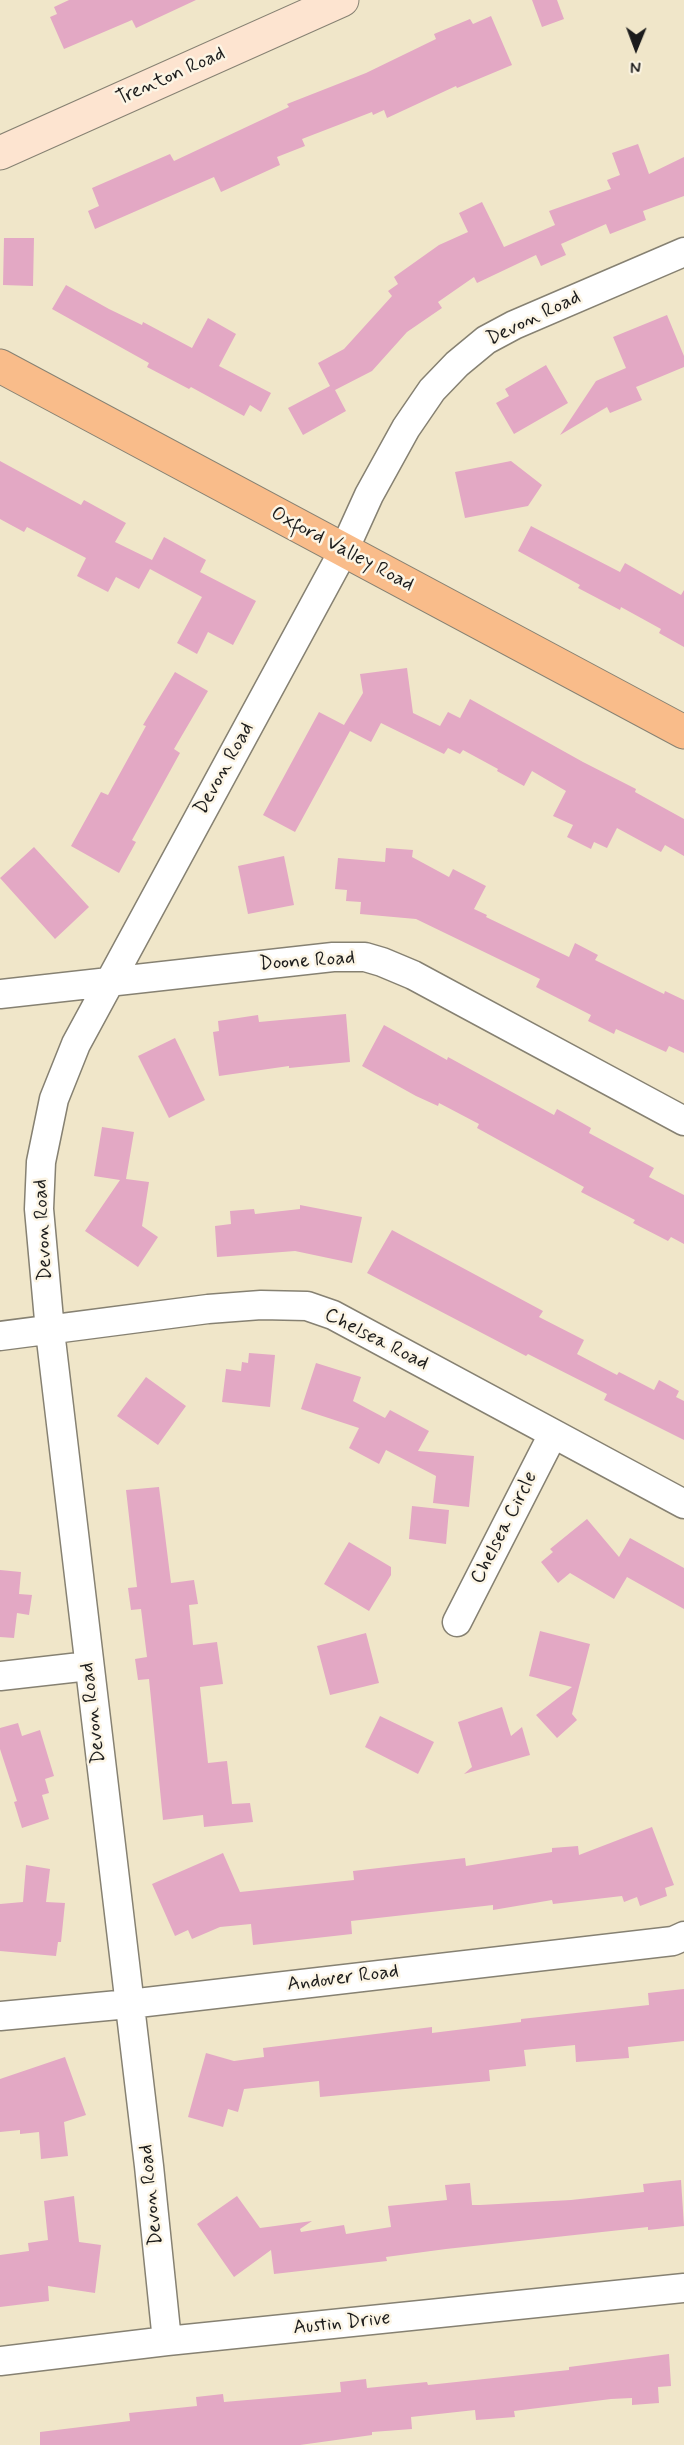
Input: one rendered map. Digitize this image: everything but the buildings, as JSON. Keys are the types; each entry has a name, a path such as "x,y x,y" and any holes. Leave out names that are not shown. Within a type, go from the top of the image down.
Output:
{"main road":[{"name":"Trenton Road","path":"0,153 342,0"},
{"name":"Oxford Valley Road","path":"0,366 684,732"}],"street":[{"name":"Devon Road","path":"167,2342 149,2166 50,1330 39,1209 45,1134 54,1099 76,1044 344,550 369,495 406,428 432,390 457,364 486,340 514,325 684,252"},
{"name":"Doone Road","path":"0,994 333,957 365,957 413,975 684,1121"},
{"name":"Chelsea Road","path":"0,1336 208,1310 261,1305 307,1306 333,1315 684,1504"},
{"name":"Chelsea Circle","path":"457,1622 554,1434"},
{"path":"0,1676 89,1666"},
{"name":"Andover Road","path":"0,2016 129,2004 673,1941 684,1936"},
{"name":"Austin Drive","path":"0,2361 684,2288"}]}
